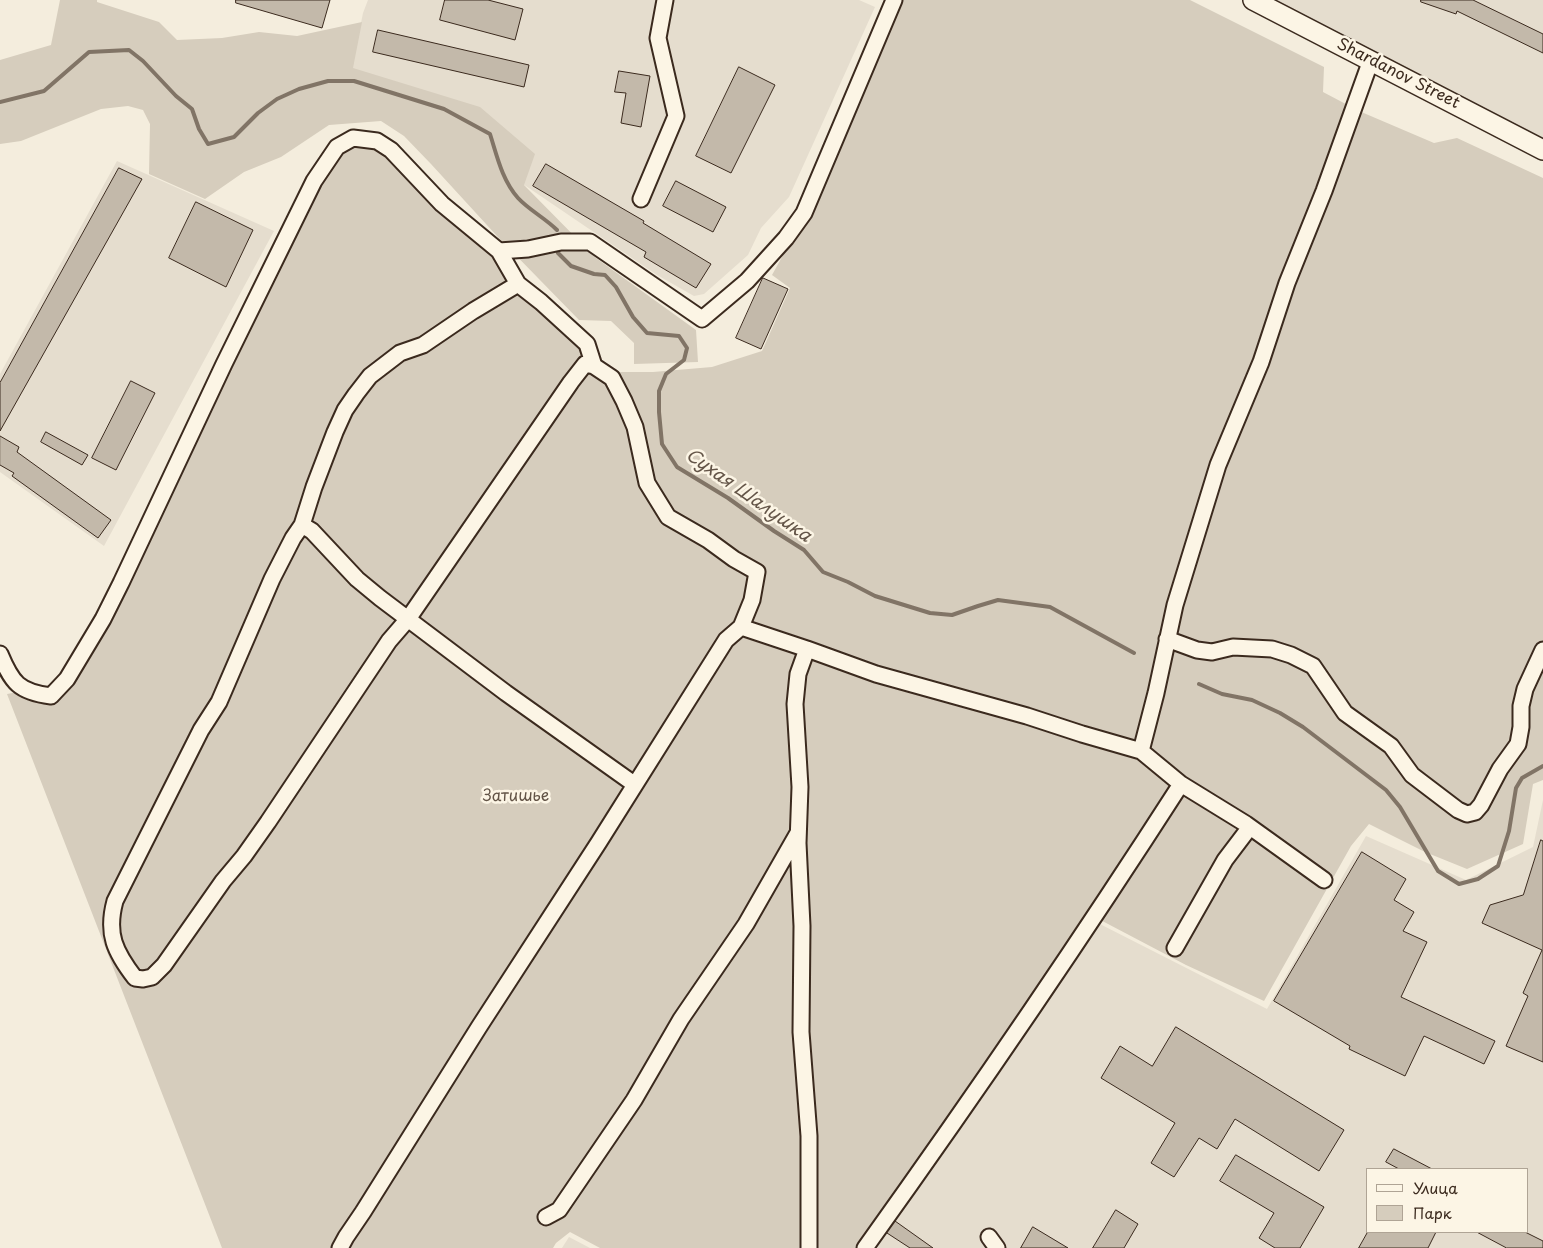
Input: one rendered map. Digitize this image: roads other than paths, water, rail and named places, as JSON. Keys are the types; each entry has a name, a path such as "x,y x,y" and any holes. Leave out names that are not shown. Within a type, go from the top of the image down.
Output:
{"main road":[{"name":"Shardanov Street","path":"1253,0 1543,150"}],"lane":[{"path":"642,199 676,116 658,38 664,0"},
{"path":"499,251 528,249 561,242 590,242 702,319 747,281 786,238 804,213 894,0"},
{"path":"1141,750 1156,693 1175,605 1218,465 1261,362 1287,283 1324,191 1371,60"},
{"path":"0,654 8,674 19,686 36,694 51,696 67,679 103,619 121,583 224,364 314,181 337,147 353,138 377,140 391,150 442,204 499,251 518,284 587,344 594,366"},
{"path":"340,1248 726,640 741,627 752,600 757,572 668,517 647,483 635,427 612,378 594,366 585,364 408,619 389,641 244,856 223,881 164,965 152,977 135,978 117,951 114,942 111,916 115,901 202,730 219,702 272,579 293,538 302,525 314,487 345,410 370,376 400,353 423,345 518,284"},
{"path":"302,525 325,543 357,579 408,619 506,693 634,784"},
{"path":"741,627 876,674 1141,750 1181,784 1250,827 1324,880"},
{"path":"1167,639 1197,650 1212,652 1232,647 1272,650 1291,655 1313,666 1345,713 1391,746 1412,775 1458,810 1467,814 1474,812 1481,805 1500,769 1518,744 1521,727 1521,706 1525,689 1543,650"},
{"path":"807,649 798,674 795,704 800,788 798,833 802,926 801,1032 808,1136 809,1248"},
{"path":"865,1248 1038,1001 1127,869 1181,784"},
{"path":"1175,948 1225,860 1250,827"},
{"path":"546,1216 559,1210 634,1100 681,1019 746,924 798,833"}],"waterway":[{"name":"Сухая Шалушка","path":"0,102 44,91 89,52 129,50 143,61 176,96 192,109 199,129 208,144 234,137 258,113 277,99 299,89 328,81 354,81 444,109 490,134 501,168 512,191 522,202 557,230"},
{"name":"Сухая Шалушка","path":"558,253 571,266 594,274 605,275 616,287 633,317 647,333 679,336 687,348 684,360 666,374 659,391 662,444 677,467 728,498 804,550 823,572 875,596 930,613 952,615 998,600 1050,607 1134,653"},
{"name":"Сухая Шалушка","path":"1199,684 1222,694 1252,700 1280,713 1303,727 1386,790 1400,807 1438,871 1459,884 1478,879 1498,866 1509,831 1516,788 1522,778 1543,766"}],"park label":[{"name":"Затишье","path":"516,797"}]}
